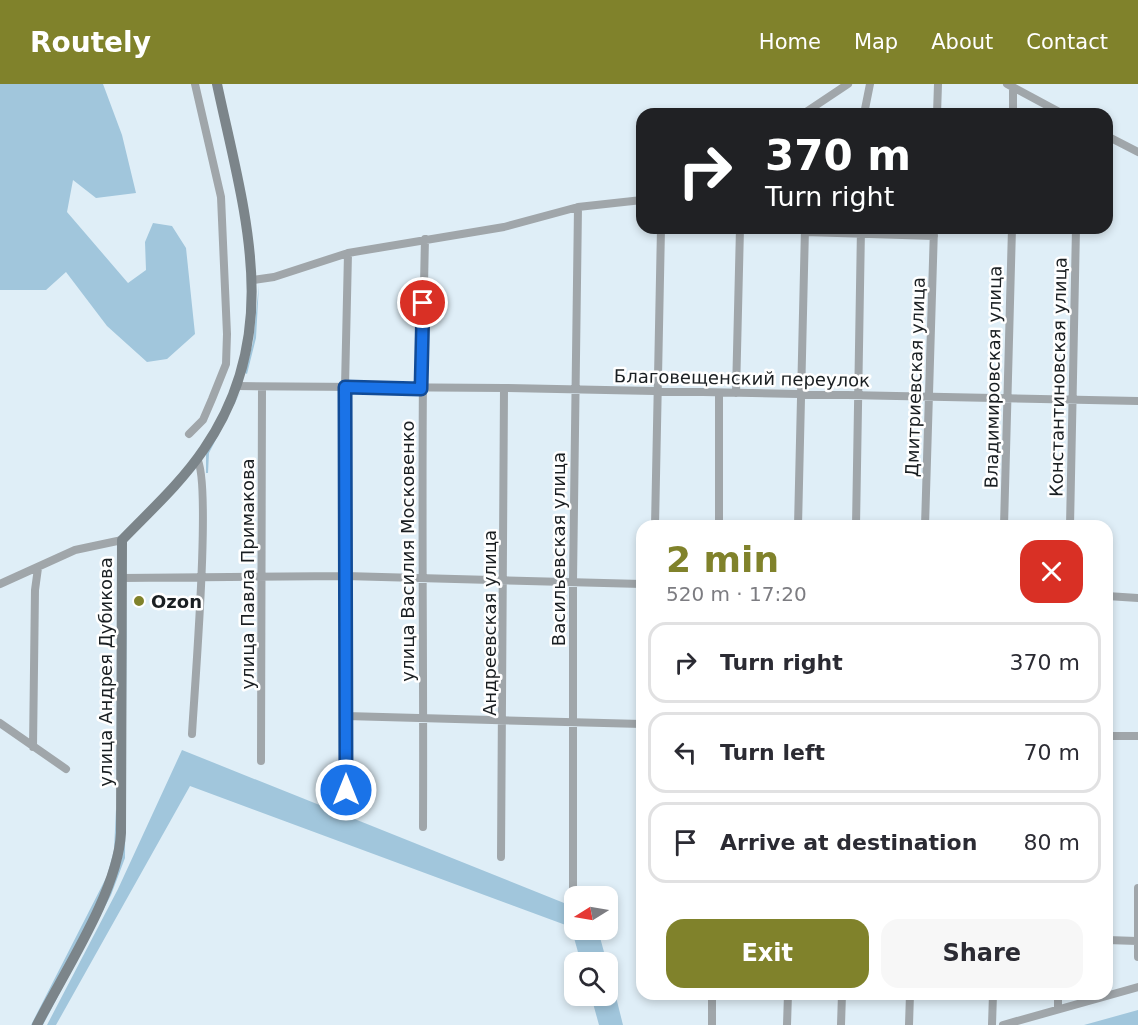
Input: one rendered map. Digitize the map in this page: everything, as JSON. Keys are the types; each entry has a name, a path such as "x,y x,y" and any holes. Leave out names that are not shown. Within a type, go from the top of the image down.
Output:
{"street":[{"path":"189,434 203,420 226,364 227,334 221,197 195,84"},
{"path":"0,584 75,550 122,540 197,459 223,419 237,386 251,333 253,280 246,225 217,84"},
{"path":"813,108 848,84"},
{"path":"865,108 870,84"},
{"path":"938,84 938,108"},
{"path":"1010,87 1012,108"},
{"path":"1010,87 1051,108"},
{"path":"1113,139 1138,152"},
{"path":"253,280 274,278 348,253 504,227 578,207 636,201"},
{"name":"Васильевская улица","path":"573,886 574,390 578,207"},
{"path":"655,520 661,234"},
{"path":"736,393 740,234"},
{"path":"798,520 805,234"},
{"path":"856,520 861,234"},
{"name":"Дмитриевская улица","path":"925,520 931,398 934,234"},
{"name":"Владимировская улица","path":"1004,520 1011,234"},
{"name":"Константиновская улица","path":"1070,520 1076,234"},
{"name":"улица Василия Московенко","path":"423,827 424,579 421,389 425,239"},
{"path":"346,790 345,387 348,253"},
{"name":"Благовещенский переулок","path":"237,386 504,388 1008,400 1138,400"},
{"name":"улица Павла Примакова","path":"261,761 262,387"},
{"name":"Андреевская улица","path":"501,857 504,721 504,388"},
{"path":"719,393 719,520"},
{"path":"192,734 201,577 203,476 197,459"},
{"name":"улица Андрея Дубикова","path":"37,1025 114,873 121,842 122,540"},
{"path":"33,747 35,590 38,568"},
{"path":"122,578 345,576 636,584"},
{"path":"1113,596 1138,598"},
{"path":"346,716 636,724"},
{"path":"0,723 66,769"},
{"path":"1113,736 1138,736"},
{"path":"1138,888 1138,957"},
{"path":"1113,940 1137,941"},
{"path":"1113,994 1138,987"},
{"path":"712,1000 712,1025"},
{"path":"787,1025 788,1000"},
{"path":"841,1025 842,1000"},
{"path":"909,1025 910,1000"},
{"path":"992,1025 993,1000"},
{"path":"1058,1000 1058,1008"},
{"path":"1002,1025 1088,1000"}],"shaded area":[{"path":"0,84 103,84 122,135 136,193 96,198 73,180 67,212 128,283 146,270 145,242 153,223 172,226 186,248 195,334 167,359 147,362 107,326 66,272 46,290 0,290"},
{"path":"259,284 256,338 247,374 245,373 253,342"},
{"path":"241,391 209,453 208,473 206,473 206,453"},
{"path":"127,582 125,858 111,895 41,1025 110,891 122,858"},
{"path":"182,750 564,903 564,924 190,786 56,1025 47,1025 118,889"},
{"path":"116,809 119,830 114,856 104,886 74,949 31,1025 107,876 114,850"},
{"path":"575,940 601,940 604,952 578,952"},
{"path":"618,1005 623,1025 599,1025 594,1006"},
{"path":"1138,1010 1138,1025 1084,1025"}],"place":[{"name":"Ozon","path":"139,601"}],"route":[{"path":"346,790 345,387 421,389 423,303"}]}
